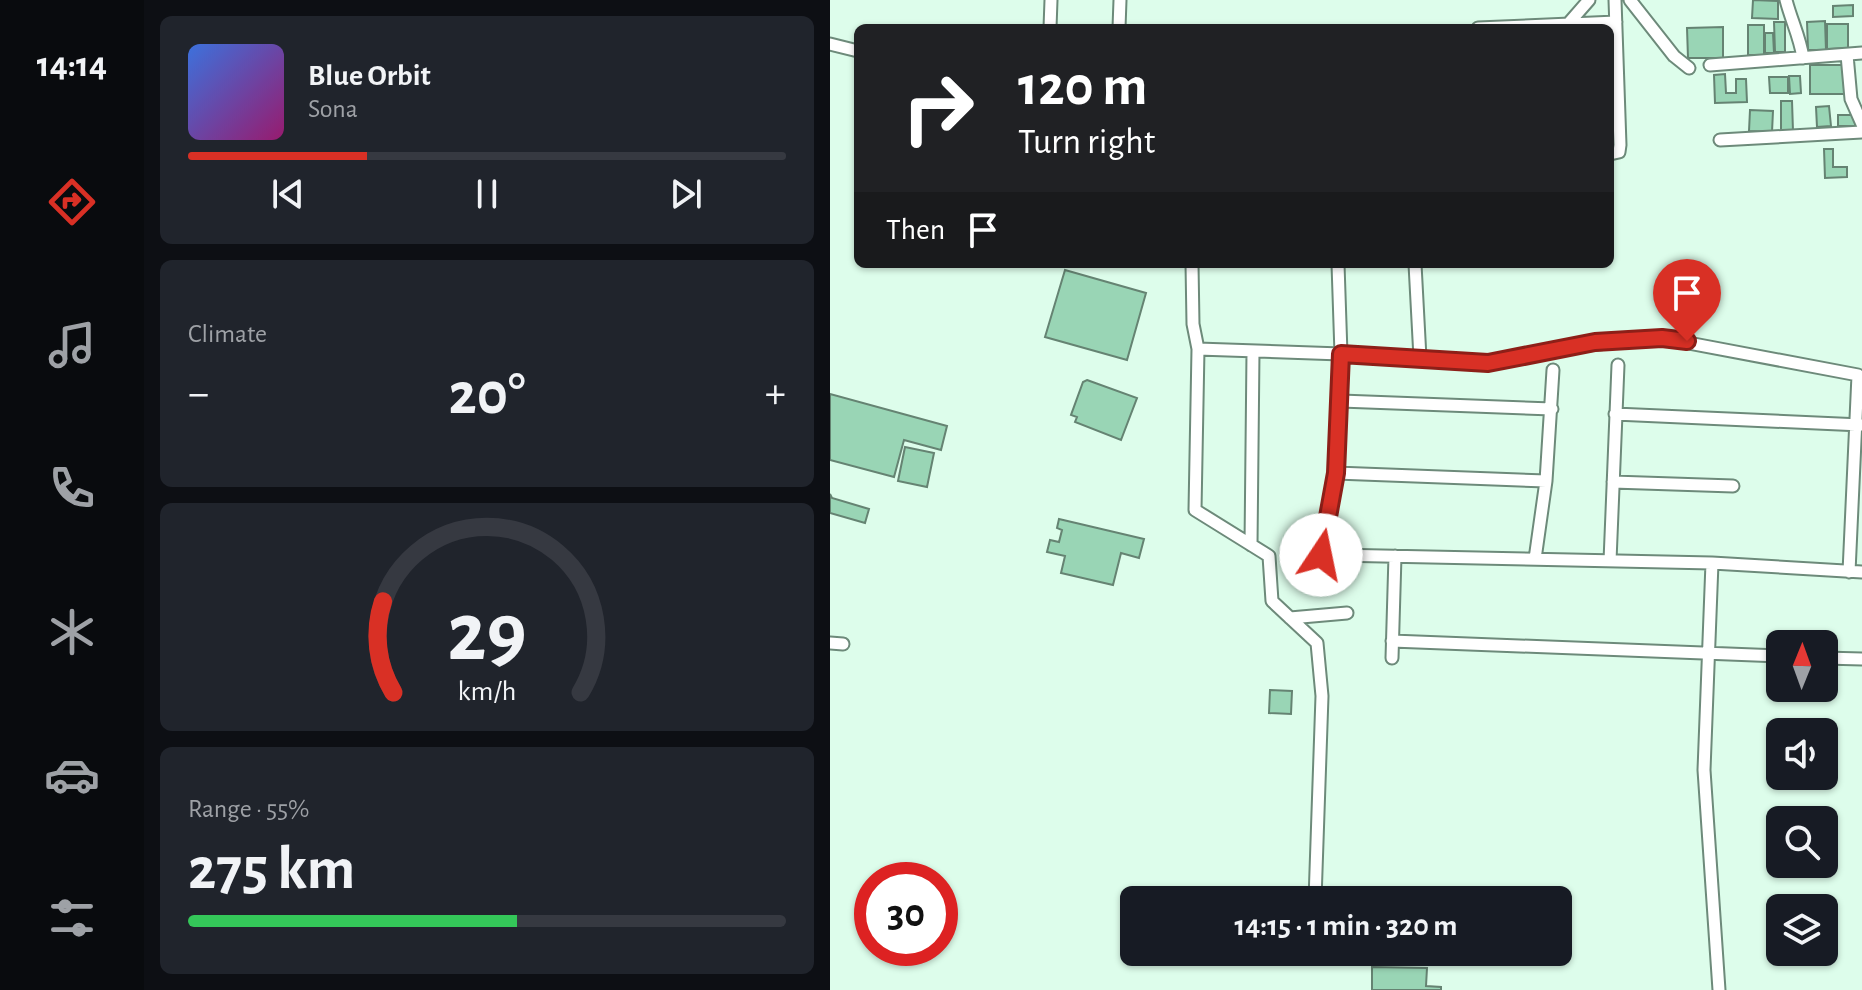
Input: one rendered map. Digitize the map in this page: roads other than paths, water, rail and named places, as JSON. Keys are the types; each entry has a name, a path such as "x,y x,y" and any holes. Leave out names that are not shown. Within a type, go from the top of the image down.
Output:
{"street":[{"path":"1050,24 1051,0"},
{"path":"1119,24 1120,0"},
{"path":"1568,24 1589,0"},
{"path":"1614,153 1619,152 1620,145 1614,86 1615,0"},
{"path":"1630,0 1674,56 1689,68"},
{"path":"1786,0 1793,28 1800,38 1803,58"},
{"path":"1568,24 1616,22"},
{"path":"830,44 854,50"},
{"path":"1710,65 1862,53"},
{"path":"1847,55 1851,99 1862,124"},
{"path":"1720,140 1862,132"},
{"path":"1192,268 1193,324 1198,349 1195,510 1269,556 1272,601 1317,643 1322,696 1315,886"},
{"path":"1321,555 1336,473 1341,401 1338,268"},
{"path":"1415,268 1420,358"},
{"path":"1198,349 1488,363 1568,346 1662,338 1858,375 1856,572 1712,563 1287,554"},
{"path":"1251,545 1253,352"},
{"path":"1610,561 1618,365"},
{"path":"1535,559 1546,481 1553,370"},
{"path":"1341,401 1552,409"},
{"path":"1615,414 1859,425"},
{"path":"1336,473 1546,481"},
{"path":"1613,482 1733,486"},
{"path":"1392,658 1395,556"},
{"path":"1712,563 1704,770 1719,990"},
{"path":"1290,618 1347,613"},
{"path":"1392,641 1766,655"},
{"path":"830,643 843,644"},
{"path":"1838,658 1862,659"}]}
